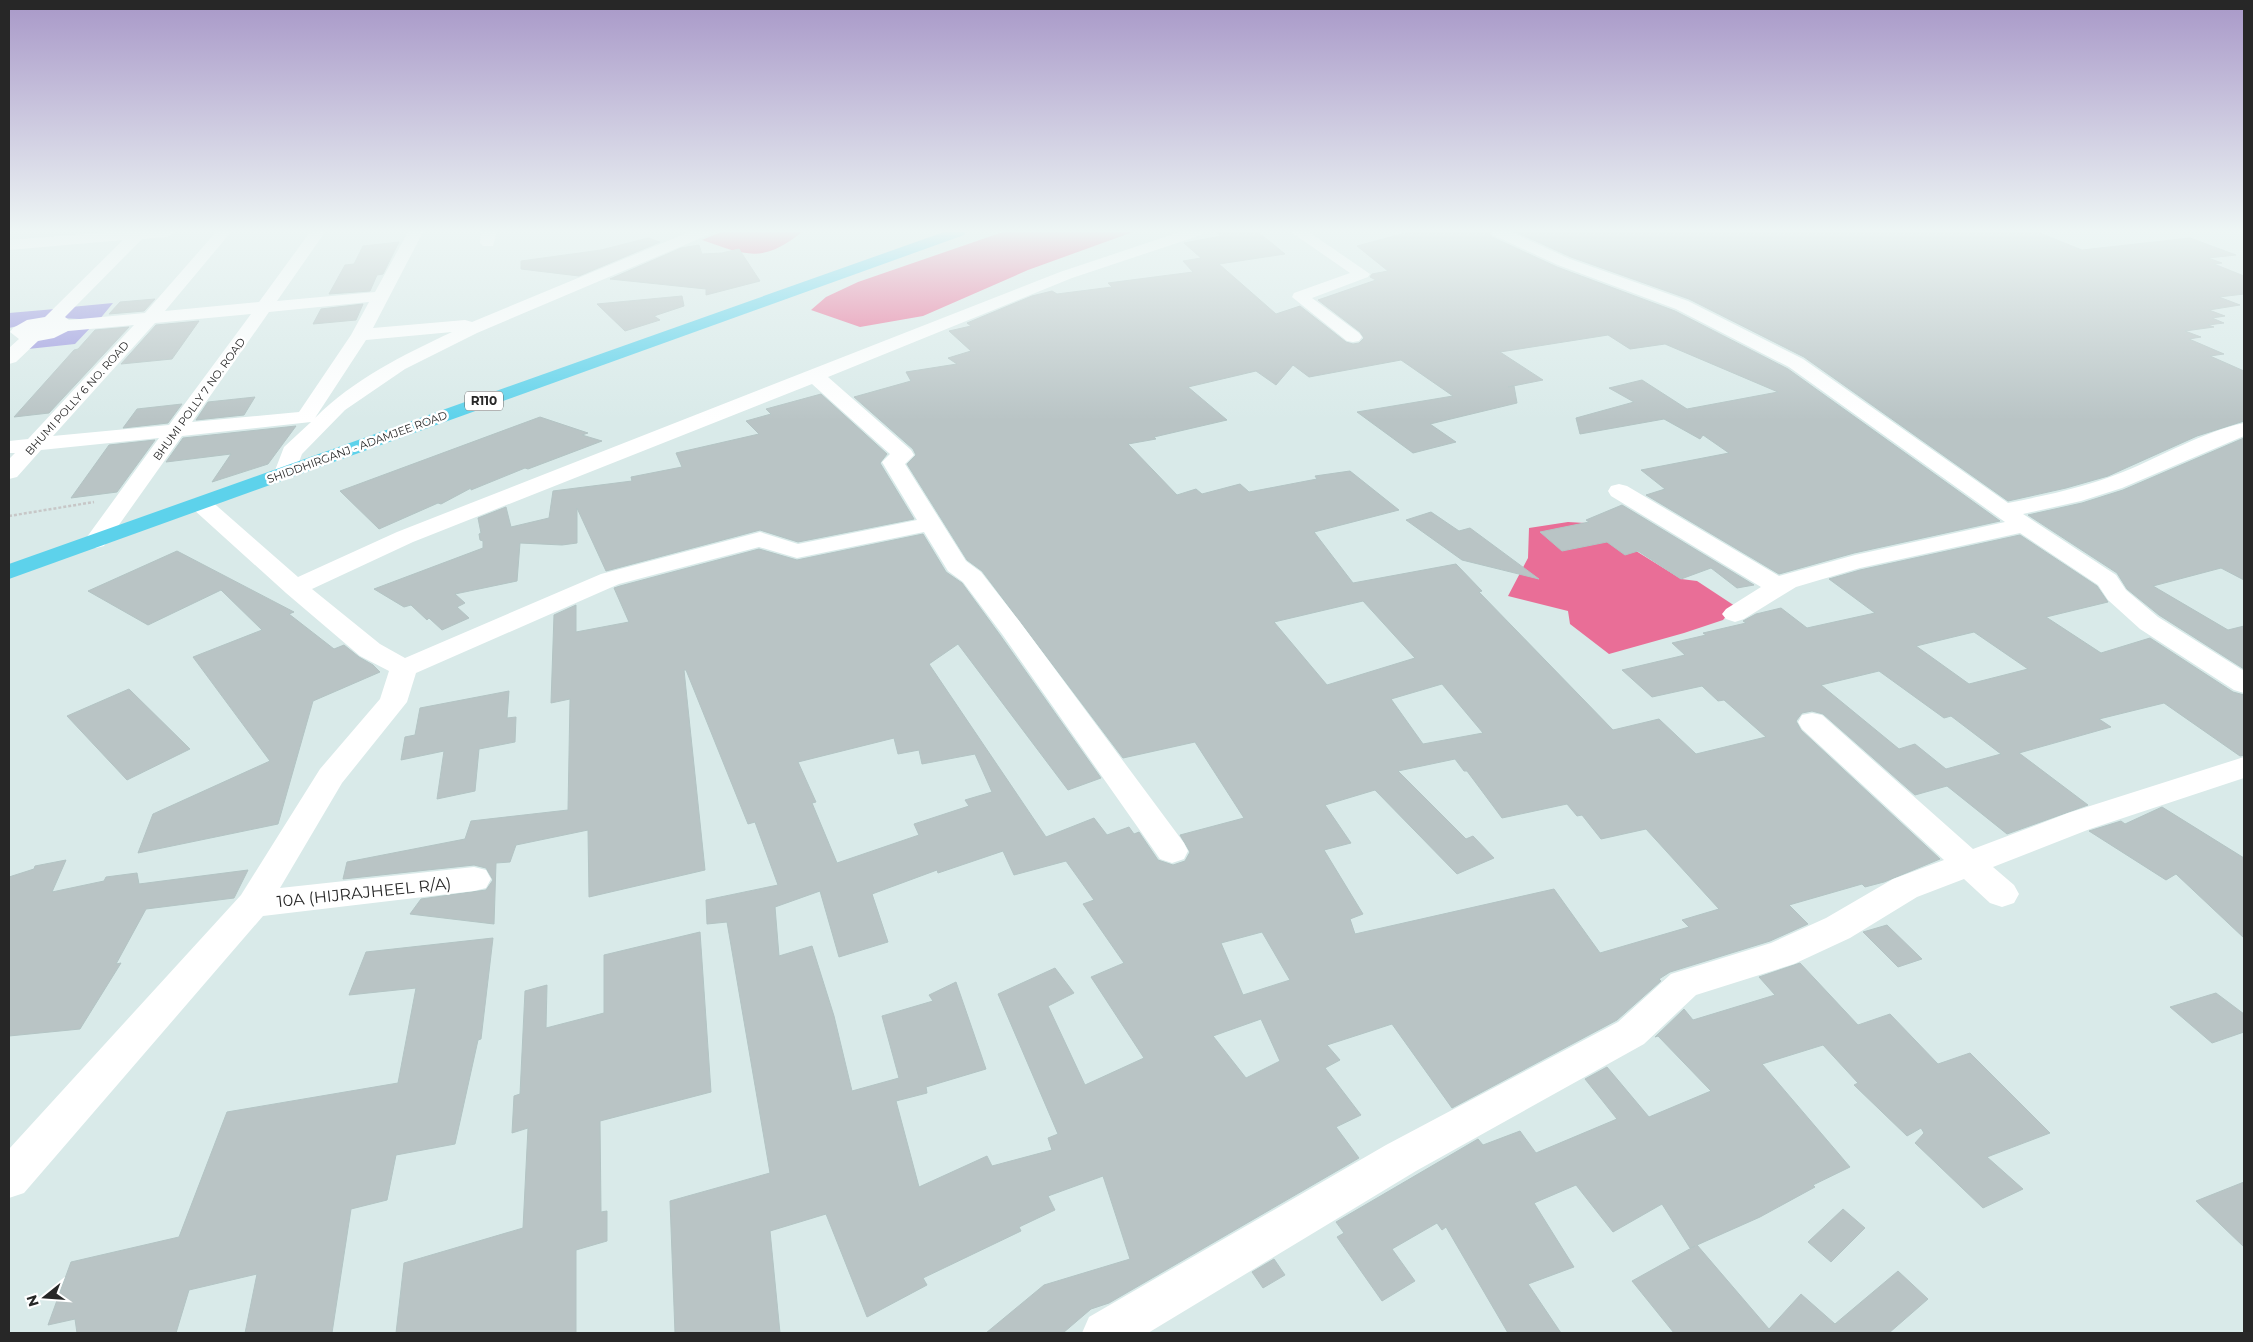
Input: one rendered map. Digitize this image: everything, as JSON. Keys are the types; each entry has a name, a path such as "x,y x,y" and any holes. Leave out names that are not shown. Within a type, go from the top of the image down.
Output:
{"main road":[{"name":"SHIDDHIRGANJ - ADAMJEE ROAD","path":"9,572 201,504 772,295"}],"street":[{"path":"57,323 83,295"},
{"name":"BHUMI POLLY 6 NO. ROAD","path":"9,472 170,295"},
{"name":"BHUMI POLLY 7 NO. ROAD","path":"96,542 274,295"},
{"path":"285,473 292,452 338,406 398,365 477,326 550,295"},
{"path":"294,588 405,537 1017,295"},
{"path":"1306,295 1300,297 1353,336"},
{"path":"1654,295 1682,305 1796,363 2024,525 2107,580 2112,592 2129,609 2244,684"},
{"path":"9,358 21,332 33,324 150,318 382,296"},
{"path":"9,447 305,418 360,335 382,296"},
{"path":"360,335 476,324"},
{"path":"815,376 903,456 893,462 957,566 972,576 1172,851"},
{"path":"2005,511 2094,490 2161,465 2214,440 2244,429"},
{"path":"1619,491 1779,587"},
{"path":"201,504 294,588 370,650 404,668"},
{"path":"9,1179 253,904 331,776 392,702 404,668 610,579 628,574 760,539 797,551 930,524"},
{"path":"1736,614 1787,582 1855,562 2024,525"},
{"path":"1812,722 2002,894"},
{"path":"1105,1333 1401,1158 1630,1033 1684,984 1781,954 1838,928 1905,888 2079,821 2244,767"},
{"name":"10A (HIJRAJHEEL R/A)","path":"253,904 474,879"}],"path":[{"path":"9,516 129,496"}],"shaded area":[{"path":"831,295 972,295 923,316 860,327 811,310"},
{"path":"113,303 99,320 59,318 71,307"},
{"path":"55,309 44,320 9,328 9,313"},
{"path":"93,325 75,344 28,349 42,335"},
{"path":"1568,522 1585,523 1636,551 1681,579 1697,581 1735,606 1723,620 1609,654 1570,624 1568,611 1508,596 1528,558 1529,528"}],"building":[{"path":"1254,295 1276,314 1300,306 1346,342 1353,344 1359,343 1364,338 1360,332 1318,300 1334,295 1631,295 1675,311 1788,369 2000,521 1854,553 1779,574 1646,495 1665,489 1641,470 1729,453 1703,435 1700,439 1664,419 1580,434 1576,418 1634,402 1609,388 1642,380 1687,409 1778,392 1665,344 1630,349 1608,335 1500,352 1543,380 1508,387 1514,386 1517,403 1430,424 1456,442 1413,453 1357,412 1453,396 1401,360 1309,377 1293,365 1276,385 1256,371 1188,387 1227,420 1154,437 1156,439 1128,444 1177,495 1196,489 1202,494 1240,484 1249,492 1317,479 1315,476 1350,471 1399,510 1314,532 1353,583 1456,564 1482,591 1479,592 1613,730 1659,719 1696,754 1766,737 1724,700 1718,701 1702,686 1652,697 1622,670 1685,655 1672,643 1706,635 1703,633 1746,623 1743,621 1756,614 1781,608 1807,628 1875,613 1829,579 1860,570 2020,535 2097,586 2108,602 2046,617 2101,653 2150,638 2233,692 2244,695 2244,755 2240,756 2164,703 2099,719 2111,727 2019,753 2088,805 2007,834 1947,786 1915,795 1823,714 1812,711 1802,713 1796,721 1801,730 1940,859 1884,882 1865,887 1862,884 1789,905 1808,924 1770,941 1670,972 1659,979 1661,981 1617,1020 1452,1108 1392,1024 1327,1045 1340,1060 1325,1068 1361,1115 1336,1127 1359,1158 1109,1303 1091,1309 1063,1333 986,1333 1044,1285 1130,1259 1103,1176 1048,1196 1055,1210 1019,1227 1021,1231 923,1278 927,1285 867,1317 826,1214 770,1231 780,1333 675,1333 670,1201 770,1173 727,922 707,924 706,900 778,885 755,822 748,824 686,670 684,670 705,870 589,897 588,830 516,845 510,862 496,863 494,924 410,914 421,899 486,890 493,880 486,868 474,865 343,879 347,862 465,839 471,821 568,810 570,699 551,703 554,615 576,605 576,632 629,622 614,588 759,549 797,560 923,534 946,572 962,583 1101,778 1068,790 958,644 929,664 1046,837 1094,818 1107,835 1129,827 1134,834 1139,832 1158,860 1173,865 1185,861 1190,852 1180,835 1244,818 1195,742 1123,758 982,571 967,560 907,464 916,455 913,449 854,397 911,381 906,372 957,364 948,358 971,351 949,331 971,326 967,323 1032,296","holes":["1363,601 1415,658 1327,685 1274,622","1974,632 2028,669 1969,684 1916,646","1879,671 1944,718 1951,716 2001,754 1946,769 1915,744 1899,749 1821,685","1442,684 1483,733 1423,744 1391,699","894,738 898,754 919,750 922,764 975,754 992,792 965,800 969,806 914,824 919,835 837,863 812,803 816,802 798,762","1455,759 1464,771 1467,771 1502,818 1567,804 1577,816 1582,815 1601,839 1646,829 1719,909 1682,920 1689,927 1600,953 1554,889 1355,934 1350,919 1363,914 1324,850 1351,843 1325,805 1375,790 1457,874 1494,858 1473,836 1466,839 1398,771","1003,851 1014,875 1066,861 1094,900 1083,904 1124,963 1091,977 1144,1058 1085,1085 1048,1006 1074,993 1055,968 998,994 1058,1134 1048,1138 1052,1150 992,1166 987,1156 919,1187 896,1101 927,1093 926,1087 986,1069 956,982 929,995 933,1001 882,1016 899,1078 852,1091 834,1016 812,946 779,956 775,907 820,891 839,957 888,942 872,894 937,870 938,873","1262,932 1290,980 1243,995 1221,943","1261,1019 1280,1061 1246,1078 1213,1036"]},
{"path":"1677,295 2239,295 2219,297 2240,305 2209,310 2225,316 2212,318 2224,323 2208,325 2214,327 2185,331 2201,337 2189,339 2224,354 2210,356 2244,371 2244,421 2197,436 2108,476 2008,501 1804,357"},
{"path":"682,296 684,306 654,316 660,320 625,331 597,304"},
{"path":"155,299 144,311 109,314 120,302"},
{"path":"363,304 356,320 313,324 321,309"},
{"path":"199,321 172,359 121,364 156,325"},
{"path":"129,327 49,413 14,417 74,350 78,349 95,330"},
{"path":"821,394 887,454 880,463 914,519 798,542 760,530 606,571 577,508 577,543 562,545 520,543 517,581 455,594 465,603 457,607 469,618 442,630 429,618 427,620 411,605 404,607 374,589 483,548 483,541 480,540 479,534 481,533 478,518 506,507 511,527 549,518 553,491 632,481 631,477 682,467 676,453 759,434 746,421 771,414 766,409"},
{"path":"255,397 244,415 196,420 208,402"},
{"path":"182,404 168,423 123,428 137,409"},
{"path":"540,417 588,433 582,435 602,441 528,469 525,468 471,490 471,488 441,504 438,503 379,529 340,491"},
{"path":"296,426 268,464 212,482 231,454 166,462 183,438"},
{"path":"2244,438 2244,580 2221,568 2153,586 2228,630 2244,626 2244,669 2159,615 2127,589 2117,573 2028,515 2082,503 2123,490"},
{"path":"155,440 117,492 71,498 109,445"},
{"path":"1622,505 1754,585 1737,588 1711,568 1681,579 1638,551 1625,555 1607,542 1562,551 1540,532 1589,522 1586,520"},
{"path":"1431,512 1459,531 1470,528 1539,579 1462,560 1406,520"},
{"path":"177,551 294,612 289,614 334,649 344,645 380,672 313,701 278,824 138,853 153,814 270,761 193,657 262,630 221,590 148,625 88,591"},
{"path":"129,689 190,749 127,780 67,716"},
{"path":"509,691 507,718 516,717 515,742 479,749 475,791 437,799 444,751 401,760 405,737 415,735 420,708"},
{"path":"2162,807 2244,858 2244,938 2176,874 2166,880 2089,831 2121,821 2125,824"},
{"path":"66,860 52,892 104,881 106,877 137,873 139,884 248,870 234,898 146,909 116,964 121,963 80,1029 9,1036 9,877 34,869 35,866"},
{"path":"1887,925 1922,959 1898,967 1863,932"},
{"path":"700,932 711,1092 600,1121 601,1212 607,1211 607,1241 576,1250 576,1333 396,1333 404,1263 523,1228 528,1128 512,1133 514,1096 520,1094 525,991 547,985 546,1028 604,1013 604,955"},
{"path":"493,938 481,1039 478,1040 455,1144 396,1155 387,1200 351,1209 332,1333 245,1333 257,1274 189,1290 176,1333 77,1333 75,1319 48,1325 71,1262 179,1237 227,1112 398,1083 416,988 349,995 366,952"},
{"path":"1800,963 1858,1025 1890,1014 1938,1064 1970,1053 2050,1133 1987,1157 2023,1189 1983,1208 1915,1143 1924,1133 1921,1128 1907,1136 1854,1085 1858,1083 1823,1045 1762,1064 1850,1167 1813,1185 1815,1187 1760,1217 1697,1245 1769,1329 1801,1294 1835,1324 1898,1271 1928,1299 1889,1333 1674,1333 1632,1281 1695,1246 1690,1248 1662,1204 1613,1232 1576,1185 1534,1203 1574,1267 1528,1284 1561,1333 1508,1333 1446,1227 1442,1230 1437,1223 1392,1249 1415,1281 1382,1301 1337,1237 1344,1233 1336,1222 1478,1139 1483,1145 1520,1131 1536,1153 1617,1119 1585,1079 1607,1067 1649,1117 1711,1091 1658,1036 1655,1037 1684,1009 1693,1020 1775,995 1759,977"},
{"path":"2216,993 2244,1014 2244,1032 2212,1043 2170,1007"},
{"path":"2244,1182 2244,1247 2196,1201"},
{"path":"1843,1209 1865,1228 1831,1262 1808,1242"},
{"path":"1274,1259 1285,1275 1263,1288 1252,1272"}]}
